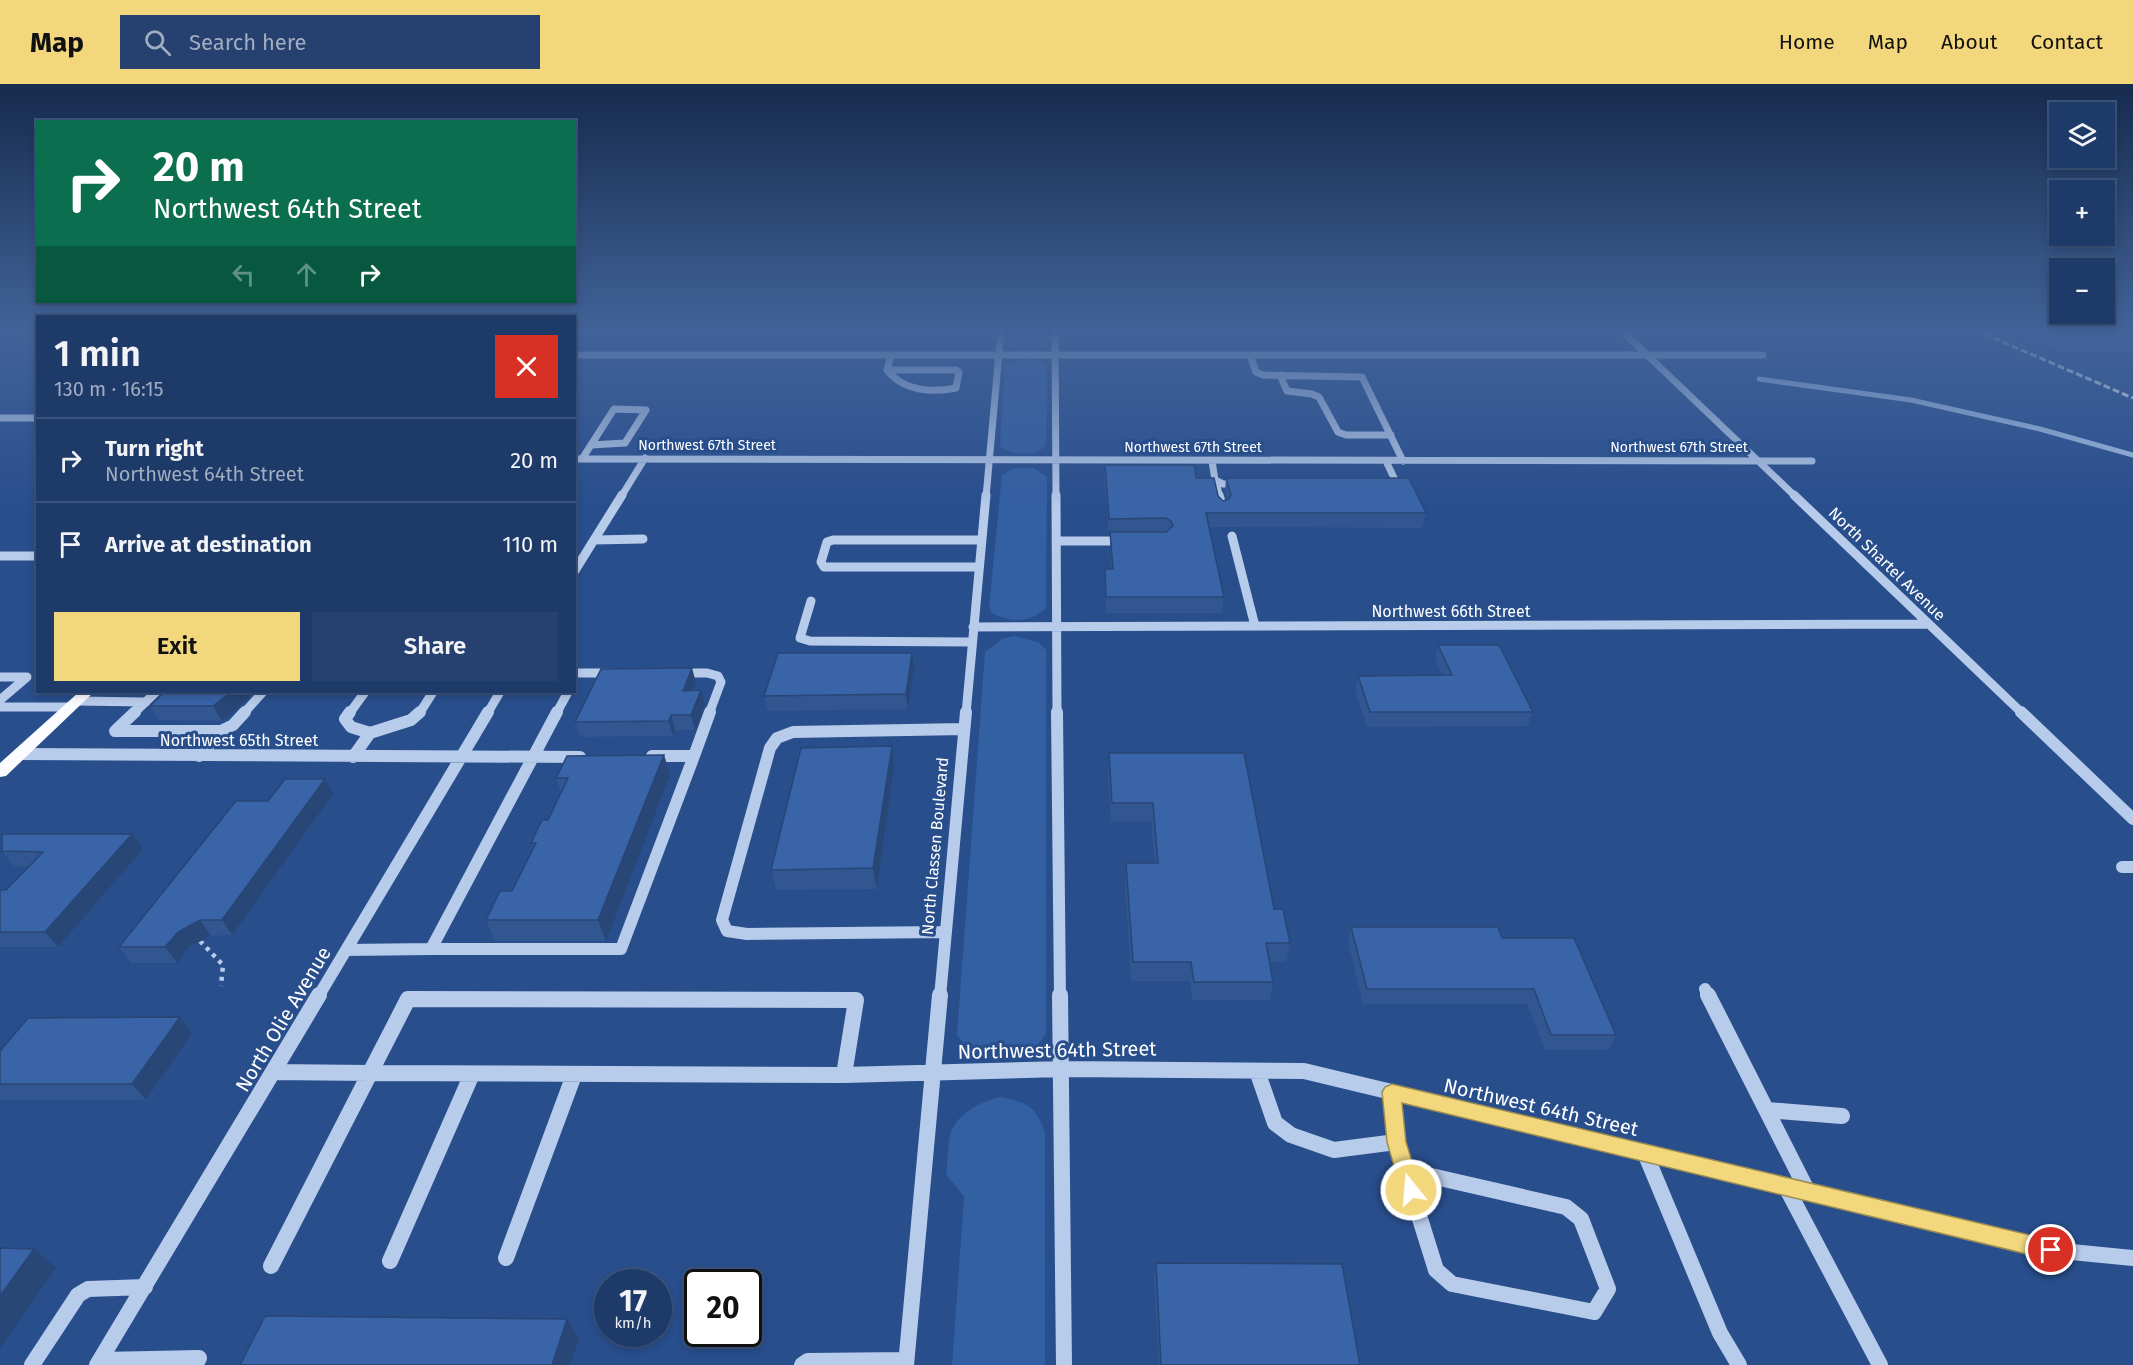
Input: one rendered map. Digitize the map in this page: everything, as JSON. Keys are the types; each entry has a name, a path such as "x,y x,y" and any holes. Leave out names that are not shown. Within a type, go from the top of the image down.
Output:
{"main road":[{"path":"0,772 78,700"}],"street":[{"name":"North Classen Boulevard","path":"906,1362 994,390"},
{"path":"1055,390 1064,1365"},
{"path":"1286,390 1295,394 1311,394 1320,398 1338,432 1346,435 1391,435"},
{"path":"1368,390 1403,461"},
{"name":"North Shartel Avenue","path":"1683,390 2133,819"},
{"path":"578,459 591,445 614,409 646,410 625,443 591,445"},
{"path":"0,418 36,418"},
{"path":"576,569 645,458"},
{"name":"Northwest 67th Street","path":"578,459 1812,461"},
{"path":"1212,461 1223,509"},
{"path":"1377,484 1389,484 1395,480 1386,461"},
{"path":"1215,480 1223,484 1247,484"},
{"path":"1232,536 1255,626"},
{"path":"576,548 643,539"},
{"path":"978,567 824,567 821,562 827,542 833,540 980,540"},
{"path":"1056,541 1132,540"},
{"path":"0,556 36,556"},
{"path":"811,601 800,638 810,641 971,642"},
{"name":"Northwest 66th Street","path":"972,627 1929,624"},
{"path":"576,675 625,673"},
{"path":"346,950 621,949 721,682 718,676 707,673 672,673"},
{"path":"0,676 27,677 0,700"},
{"path":"155,693 116,731 222,732"},
{"path":"200,756 262,693"},
{"path":"364,693 345,719 351,727 370,733 411,720 419,714 432,693"},
{"name":"North Olie Avenue","path":"98,1363 499,693"},
{"path":"431,950 567,693"},
{"path":"0,707 78,700 146,702"},
{"path":"945,932 747,934 727,931 722,920 770,748 777,738 793,732 964,729"},
{"path":"353,757 370,733"},
{"name":"Northwest 65th Street","path":"19,754 590,757"},
{"path":"636,756 694,756"},
{"path":"1706,989 1808,1192"},
{"path":"271,1266 408,999 856,1000 844,1075"},
{"name":"Northwest 64th Street","path":"273,1072 844,1075 1063,1069 1304,1071 2051,1250 2133,1258"},
{"path":"1257,1071 1275,1122 1291,1135 1334,1150 1396,1142"},
{"path":"390,1261 472,1074"},
{"path":"506,1258 574,1075"},
{"path":"1392,1092 1396,1142 1436,1270 1452,1284 1594,1312 1608,1289 1581,1219 1566,1207 1405,1170"},
{"path":"1767,1110 1842,1116"},
{"path":"1645,1153 1720,1333 1739,1365"},
{"path":"1786,1186 1880,1365"},
{"path":"32,1365 78,1295 88,1289 145,1287"},
{"path":"98,1363 199,1358 195,1365"},
{"path":"806,1364 906,1362"}],"path":[{"path":"200,942 223,965 221,986"}],"shaded area":[{"path":"1004,390 1047,390 1046,445 1036,452 1024,454 1011,452 1000,446"},
{"path":"1015,468 1034,468 1047,477 1046,608 1034,617 1020,620 1006,619 992,613 989,607 1002,475"},
{"path":"1014,636 1038,642 1046,650 1046,1032 1039,1044 1030,1051 990,1059 972,1052 957,1035 985,652 1002,639"},
{"path":"1000,1097 1023,1103 1029,1107 1042,1123 1045,1132 1045,1365 952,1365 964,1197 946,1174 948,1147 951,1132 965,1113 978,1105"}],"building":[{"path":"1105,465 1194,465 1196,478 1214,478 1218,496 1223,501 1229,499 1231,495 1226,478 1409,478 1426,513 1206,513 1224,597 1106,597 1105,569 1113,569 1110,532 1166,532 1173,526 1166,518 1109,519"},
{"path":"1438,645 1499,645 1533,712 1370,712 1358,676 1452,675"},
{"path":"778,653 912,653 906,694 764,696"},
{"path":"692,668 683,691 701,690 691,715 671,715 669,721 575,722 601,669"},
{"path":"163,693 230,693 213,706 150,706"},
{"path":"892,746 873,868 771,870 801,748"},
{"path":"1109,753 1244,753 1274,909 1283,909 1290,943 1266,943 1273,982 1194,982 1191,962 1133,962 1126,863 1158,863 1153,803 1112,803"},
{"path":"664,755 598,920 486,920 500,891 512,891 536,843 531,843 542,820 548,820 568,778 556,778 567,756"},
{"path":"285,779 325,779 222,920 200,920 178,932 165,947 119,947 236,801 268,801"},
{"path":"2,834 132,834 45,932 0,932 0,890 6,890 43,852 2,851"},
{"path":"1351,927 1498,927 1502,938 1574,938 1616,1035 1551,1035 1534,989 1367,989"},
{"path":"180,1017 132,1084 0,1084 0,1051 28,1018"},
{"path":"0,1248 34,1249 0,1296"},
{"path":"1156,1263 1342,1264 1360,1365 1161,1365"},
{"path":"265,1316 567,1319 552,1365 240,1365"}],"waterway":[{"path":"1837,390 1911,400 2040,429 2133,455"}],"railway":[{"path":"2114,390 2133,398"}],"route":[{"path":"1411,1190 1396,1142 1392,1092 2051,1250"}]}
